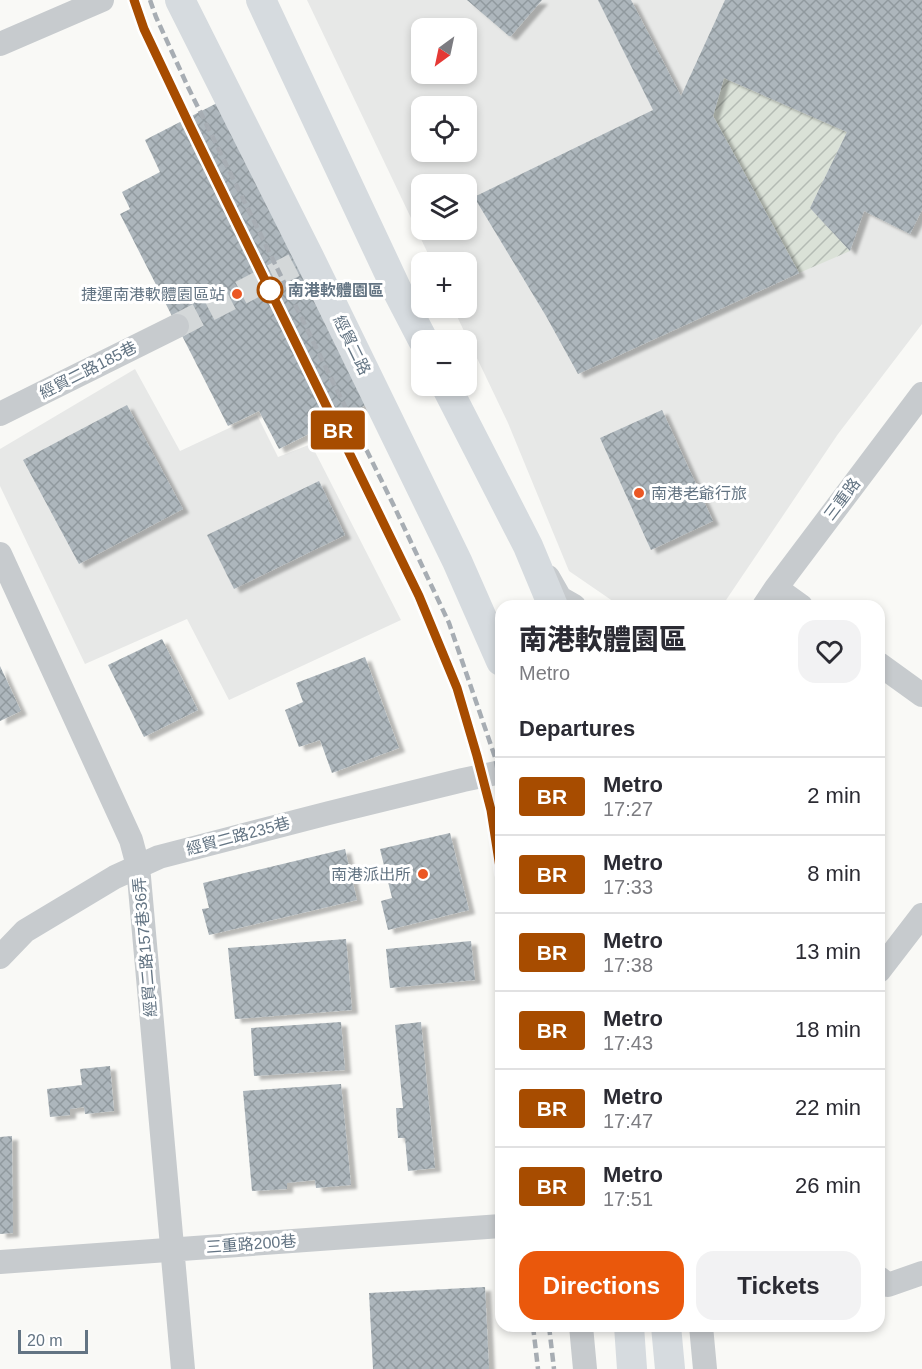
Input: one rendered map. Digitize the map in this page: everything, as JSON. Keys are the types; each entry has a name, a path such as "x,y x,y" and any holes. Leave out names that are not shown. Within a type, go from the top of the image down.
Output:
{"main road":[{"name":"經貿二路","path":"180,0 304,260 457,561 495,647"},
{"path":"261,0 418,330"},
{"path":"451,396 528,546 550,600"},
{"path":"629,1332 632,1369"},
{"path":"667,1332 670,1369"}],"street":[{"path":"0,44 102,0"},
{"name":"經貿二路185巷","path":"0,414 177,326"},
{"name":"三重路","path":"770,597 922,394"},
{"path":"528,546 560,597 565,600"},
{"name":"經貿二路157巷36弄","path":"0,554 131,840 138,866 183,1369"},
{"path":"885,667 922,695"},
{"name":"經貿二路235巷","path":"0,957 25,930 115,877 159,857 495,773"},
{"path":"885,963 922,915"},
{"name":"三重路200巷","path":"0,1262 495,1226"},
{"path":"885,1282 922,1273"},
{"path":"582,1332 585,1369"},
{"path":"702,1332 705,1369"}],"shaded area":[{"path":"307,0 922,0 922,324 838,434 726,600 611,600 569,571 508,423 477,358 477,330 464,330 458,318 477,318 477,252 427,252 422,240 477,240 477,174 411,174 411,218"},
{"path":"724,78 847,132 810,208 850,251 799,273 713,116"},
{"path":"135,369 180,451 257,415 278,457 311,444 401,620 229,700 187,619 85,664 0,486 0,449"}],"building":[{"path":"467,0 542,0 509,36"},
{"path":"598,0 631,0 681,96 725,0 922,0 922,210 910,234 864,211 850,251 810,208 847,132 724,78 713,116 799,273 578,374 477,202 477,196 653,110"},
{"name":"捷運南港軟體園區站","path":"217,103 370,403 279,449 259,411 228,426 120,214 130,209 122,192 160,172 145,140"},
{"path":"127,405 183,509 79,564 23,460"},
{"path":"662,410 713,521 651,550 600,438"},
{"path":"319,481 345,535 234,589 207,535"},
{"path":"162,639 198,710 144,737 108,665"},
{"path":"365,657 399,748 332,773 320,740 299,747 285,710 303,702 296,683"},
{"path":"0,666 21,711 0,721"},
{"name":"南港派出所","path":"450,833 469,910 388,930 381,901 392,898 380,849"},
{"path":"345,849 357,900 209,935 202,909 209,908 203,883"},
{"path":"346,939 352,1010 235,1019 228,948"},
{"path":"471,941 475,980 390,988 386,949"},
{"path":"341,1022 345,1070 254,1076 251,1028"},
{"path":"421,1022 435,1168 408,1171 405,1138 398,1138 396,1108 403,1108 395,1025"},
{"path":"110,1066 114,1111 85,1114 84,1107 70,1109 70,1115 50,1117 47,1089 82,1085 80,1069"},
{"path":"341,1084 351,1185 316,1188 315,1180 287,1183 287,1189 252,1191 243,1091"},
{"path":"12,1136 13,1233 0,1234 0,1137"},
{"path":"485,1287 489,1369 373,1369 369,1293"}],"tunnel":[{"path":"177,326 298,263"}],"railway":[{"path":"134,0 144,29 179,104 419,596 457,688 491,810 495,836"},
{"path":"150,0 188,87 449,623 495,757"},
{"path":"534,1332 538,1369"},
{"path":"550,1332 554,1369"}],"metro line":[{"name":"BR","path":"134,0 144,29 189,124 419,596 457,688 491,810 495,836"}],"place":[{"name":"南港軟體園區","path":"270,290"},
{"name":"捷運南港軟體園區站","path":"237,294"},
{"name":"南港老爺行旅","path":"639,493"},
{"name":"南港派出所","path":"423,874"}]}
